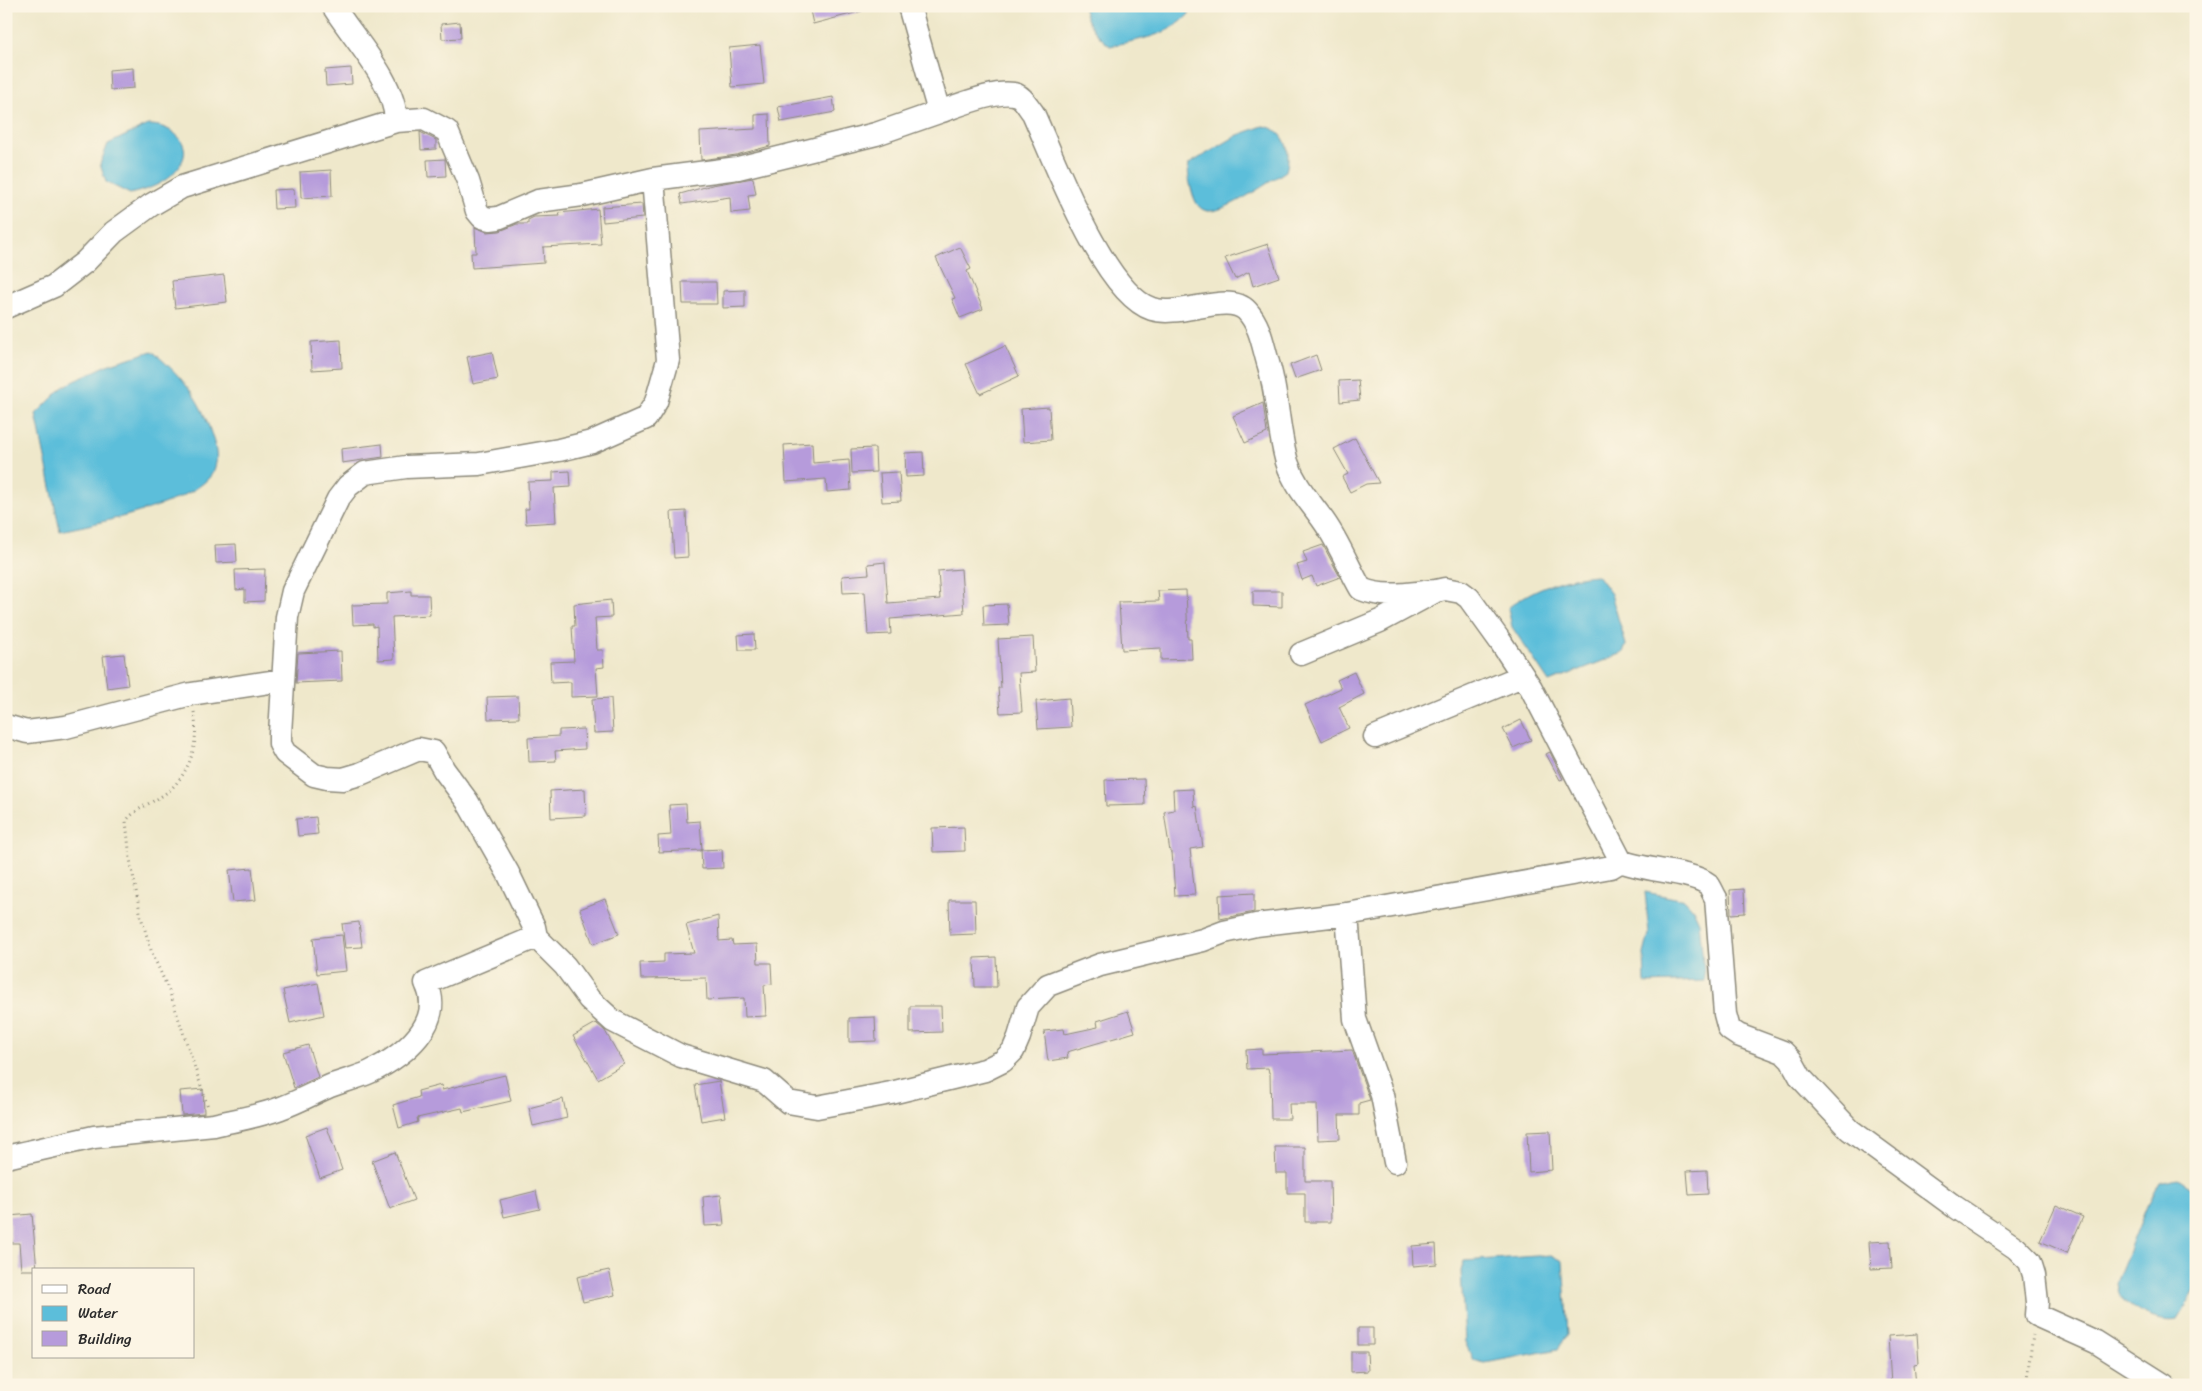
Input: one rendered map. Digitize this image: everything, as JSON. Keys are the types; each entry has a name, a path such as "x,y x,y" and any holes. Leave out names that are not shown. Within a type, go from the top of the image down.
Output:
{"street":[{"path":"333,6 386,84 396,107 396,121"},
{"path":"909,6 939,112"},
{"path":"6,307 54,286 85,262 114,232 151,205 182,187 396,121 424,119 447,131 453,140 477,212 482,217 498,218 538,201 582,195 653,179 747,166 876,134 962,103 1003,94 1015,94 1022,98 1033,113 1084,228 1125,290 1138,302 1153,309 1188,310 1220,302 1233,302 1246,309 1258,326 1272,375 1288,463 1299,488 1329,528 1361,589 1376,595 1397,596 1436,591 1453,590 1462,592 1522,676 1621,861 1641,868 1690,877 1707,884 1716,898 1725,1014 1729,1029 1738,1035 1783,1052 1791,1060 1801,1078 1824,1105 1850,1130 1955,1207 2016,1248 2030,1262 2034,1275 2037,1302 2036,1315 2096,1342 2164,1385"},
{"path":"653,179 668,360 656,402 646,418 592,442 560,450 479,464 406,467 365,473 348,486 338,499 293,591 287,617 283,680 280,744 285,753 314,775 343,779 419,749 434,752 444,770 467,801 508,873 534,926 536,937 565,966 589,999 613,1021 681,1056 764,1081 788,1102 817,1107 900,1091 985,1070 1002,1061 1013,1051 1028,1007 1048,985 1100,965 1256,925 1348,914 1611,867 1621,861"},
{"path":"1301,654 1380,621 1436,591"},
{"path":"1375,737 1522,676"},
{"path":"6,726 27,732 66,727 191,694 283,680"},
{"path":"1348,914 1354,1019 1382,1095 1395,1162"},
{"path":"6,1158 94,1137 214,1125 279,1109 332,1085 370,1072 406,1048 427,1025 433,1003 426,983 536,937"}],"path":[{"path":"191,694 196,724 195,748 187,769 170,790 133,813 126,821 130,859 141,917 152,953 170,994 214,1125"},
{"path":"2026,1385 2036,1315"}],"water":[{"path":"1083,6 1189,6 1189,14 1163,32 1110,46 1093,29"},
{"path":"148,125 165,128 179,138 185,152 183,160 167,179 150,188 130,194 106,182 100,164 108,144"},
{"path":"1263,126 1277,131 1282,136 1288,156 1286,171 1233,204 1211,211 1202,209 1193,195 1189,176 1189,164 1238,135"},
{"path":"152,351 187,386 200,407 214,444 216,453 215,467 207,480 191,491 170,501 121,517 60,531 36,414 63,387 107,365"},
{"path":"1597,575 1611,594 1626,645 1623,653 1549,682 1512,627 1508,608 1538,589 1573,578"},
{"path":"1645,892 1685,900 1693,909 1699,922 1705,981 1645,983 1644,954 1649,934"},
{"path":"2178,1179 2196,1191 2196,1289 2177,1320 2170,1321 2154,1318 2137,1311 2119,1295 2116,1283 2147,1206 2160,1183"},
{"path":"1551,1255 1563,1261 1568,1334 1558,1349 1485,1363 1473,1360 1465,1342 1461,1271 1464,1261"}],"building":[{"path":"809,6 862,6 862,11 813,24"},
{"path":"460,22 461,38 442,39 441,24"},
{"path":"760,45 764,84 732,87 729,48"},
{"path":"133,68 134,88 110,90 109,70"},
{"path":"351,68 352,84 326,86 325,70"},
{"path":"833,97 835,112 781,122 778,107"},
{"path":"769,114 770,146 736,155 701,160 700,132 755,129 755,115"},
{"path":"420,132 436,140 436,149 421,150"},
{"path":"445,159 446,176 428,177 427,160"},
{"path":"331,170 332,196 301,198 300,172"},
{"path":"753,178 756,194 748,195 750,211 731,213 730,197 682,204 680,194 712,185"},
{"path":"294,189 295,208 274,209 273,190"},
{"path":"642,204 643,218 603,222 602,207"},
{"path":"598,209 601,244 543,247 544,263 472,268 471,253 476,253 475,227 487,232 500,231 517,224 528,224 528,220 534,217 560,216 559,213"},
{"path":"1268,244 1279,277 1253,286 1249,272 1235,279 1225,258"},
{"path":"960,247 971,269 967,271 983,309 960,318 952,299 955,298 936,258"},
{"path":"224,275 227,302 175,308 172,281"},
{"path":"682,282 716,282 717,304 683,304"},
{"path":"745,290 745,307 723,308 723,291"},
{"path":"341,340 342,368 312,370 311,342"},
{"path":"1005,346 1019,376 980,394 966,364"},
{"path":"492,352 498,379 473,384 467,357"},
{"path":"1316,355 1321,370 1295,379 1290,365"},
{"path":"1358,380 1360,400 1340,402 1339,381"},
{"path":"1263,403 1267,433 1245,443 1233,416"},
{"path":"1049,407 1051,440 1023,442 1021,409"},
{"path":"1355,438 1379,483 1366,484 1350,492 1342,477 1348,474 1334,449"},
{"path":"812,443 813,463 849,460 851,490 827,492 826,479 786,482 784,445"},
{"path":"382,444 383,457 342,463 341,449"},
{"path":"875,448 876,472 852,473 851,449"},
{"path":"923,452 924,476 906,477 905,453"},
{"path":"570,471 571,487 554,488 556,522 526,524 525,509 529,509 528,482 553,481 553,472"},
{"path":"899,472 901,501 882,502 880,473"},
{"path":"686,511 688,557 674,558 671,512"},
{"path":"236,544 237,562 216,563 215,545"},
{"path":"1323,545 1340,577 1316,586 1312,576 1302,580 1297,565 1307,562 1303,552"},
{"path":"885,562 888,603 940,599 938,571 961,569 964,613 890,619 891,634 868,635 865,592 843,593 842,576 869,574 868,564"},
{"path":"265,569 264,601 245,602 245,589 236,590 235,570"},
{"path":"1186,590 1188,639 1191,639 1192,659 1161,660 1161,648 1122,650 1119,602 1159,601 1158,591"},
{"path":"411,591 411,595 429,595 430,615 392,617 394,659 378,660 377,626 373,627 373,624 353,625 352,605 387,604 387,593"},
{"path":"1253,591 1282,591 1282,607 1253,606"},
{"path":"611,600 612,617 595,618 597,650 603,650 604,667 596,668 598,696 571,697 571,682 551,683 550,662 574,661 572,626 575,626 574,604"},
{"path":"1007,604 1009,625 984,626 983,605"},
{"path":"754,634 755,650 739,650 738,635"},
{"path":"1033,637 1035,672 1019,673 1022,712 1000,713 998,688 1001,688 998,639"},
{"path":"341,651 342,681 296,683 298,653"},
{"path":"124,654 128,685 107,688 103,656"},
{"path":"1354,672 1364,694 1339,707 1349,728 1322,741 1305,705 1341,688 1337,680"},
{"path":"518,696 519,718 488,719 487,697"},
{"path":"611,698 613,732 594,733 592,699"},
{"path":"1069,698 1071,727 1038,729 1036,701"},
{"path":"1521,720 1531,740 1513,748 1503,729"},
{"path":"584,729 585,749 555,751 556,761 529,762 528,738 559,736 559,730"},
{"path":"1550,752 1563,779 1560,780 1546,754"},
{"path":"1144,779 1145,805 1106,806 1105,780"},
{"path":"585,789 586,816 551,818 550,791"},
{"path":"1193,789 1194,807 1197,806 1203,847 1190,849 1195,895 1175,896 1172,852 1170,852 1164,812 1174,810 1173,790"},
{"path":"686,804 687,822 700,821 702,850 659,852 658,836 671,835 669,805"},
{"path":"316,817 318,834 298,836 296,819"},
{"path":"964,827 965,851 933,852 932,828"},
{"path":"722,849 723,868 702,869 701,850"},
{"path":"252,868 256,900 233,902 229,870"},
{"path":"1744,889 1745,913 1731,914 1730,890"},
{"path":"1254,893 1254,912 1220,919 1219,895"},
{"path":"605,899 619,934 593,944 580,909"},
{"path":"949,900 975,900 976,934 950,935"},
{"path":"718,916 719,941 732,940 733,945 757,944 758,963 771,963 772,984 764,985 766,1016 745,1017 744,998 707,1000 706,978 641,979 640,963 664,962 664,954 694,953 686,925"},
{"path":"359,922 362,947 345,948 342,924"},
{"path":"342,935 346,971 317,974 313,938"},
{"path":"996,957 997,987 975,987 974,958"},
{"path":"318,983 324,1015 290,1023 283,990"},
{"path":"910,1006 941,1006 942,1032 910,1033"},
{"path":"1128,1011 1135,1032 1067,1052 1068,1058 1048,1061 1044,1031 1064,1029 1065,1034 1098,1027 1097,1021"},
{"path":"875,1017 876,1041 849,1042 849,1018"},
{"path":"596,1023 605,1031 624,1064 598,1079 573,1036"},
{"path":"308,1045 318,1077 294,1088 283,1052"},
{"path":"1262,1049 1262,1054 1352,1050 1370,1100 1359,1103 1359,1115 1339,1115 1340,1139 1318,1140 1317,1104 1289,1104 1290,1119 1271,1119 1270,1073 1268,1068 1247,1069 1246,1050"},
{"path":"505,1075 511,1101 463,1112 462,1108 417,1118 418,1122 399,1128 393,1105 419,1097 418,1091 441,1085 442,1090"},
{"path":"719,1081 725,1117 701,1121 695,1085"},
{"path":"203,1089 204,1113 182,1115 180,1091"},
{"path":"563,1099 567,1118 533,1126 529,1108"},
{"path":"327,1127 342,1170 320,1178 305,1135"},
{"path":"1550,1131 1552,1170 1529,1172 1527,1132"},
{"path":"1275,1147 1305,1147 1305,1181 1330,1181 1331,1222 1305,1222 1305,1193 1287,1193 1287,1173 1276,1173"},
{"path":"395,1152 414,1200 390,1209 372,1161"},
{"path":"1707,1170 1708,1194 1689,1195 1687,1171"},
{"path":"536,1191 540,1209 504,1217 500,1200"},
{"path":"721,1195 724,1225 705,1226 703,1197"},
{"path":"2056,1205 2083,1217 2067,1253 2040,1241"},
{"path":"32,1214 37,1268 21,1270 19,1243 11,1243 9,1216"},
{"path":"1890,1241 1892,1268 1871,1269 1869,1242"},
{"path":"1436,1244 1437,1264 1413,1266 1412,1246"},
{"path":"609,1270 615,1295 583,1302 577,1277"},
{"path":"1358,1328 1373,1328 1373,1345 1358,1345"},
{"path":"1917,1334 1919,1363 1914,1364 1916,1385 1891,1385 1888,1336"},
{"path":"1351,1352 1367,1352 1368,1371 1351,1372"}]}
